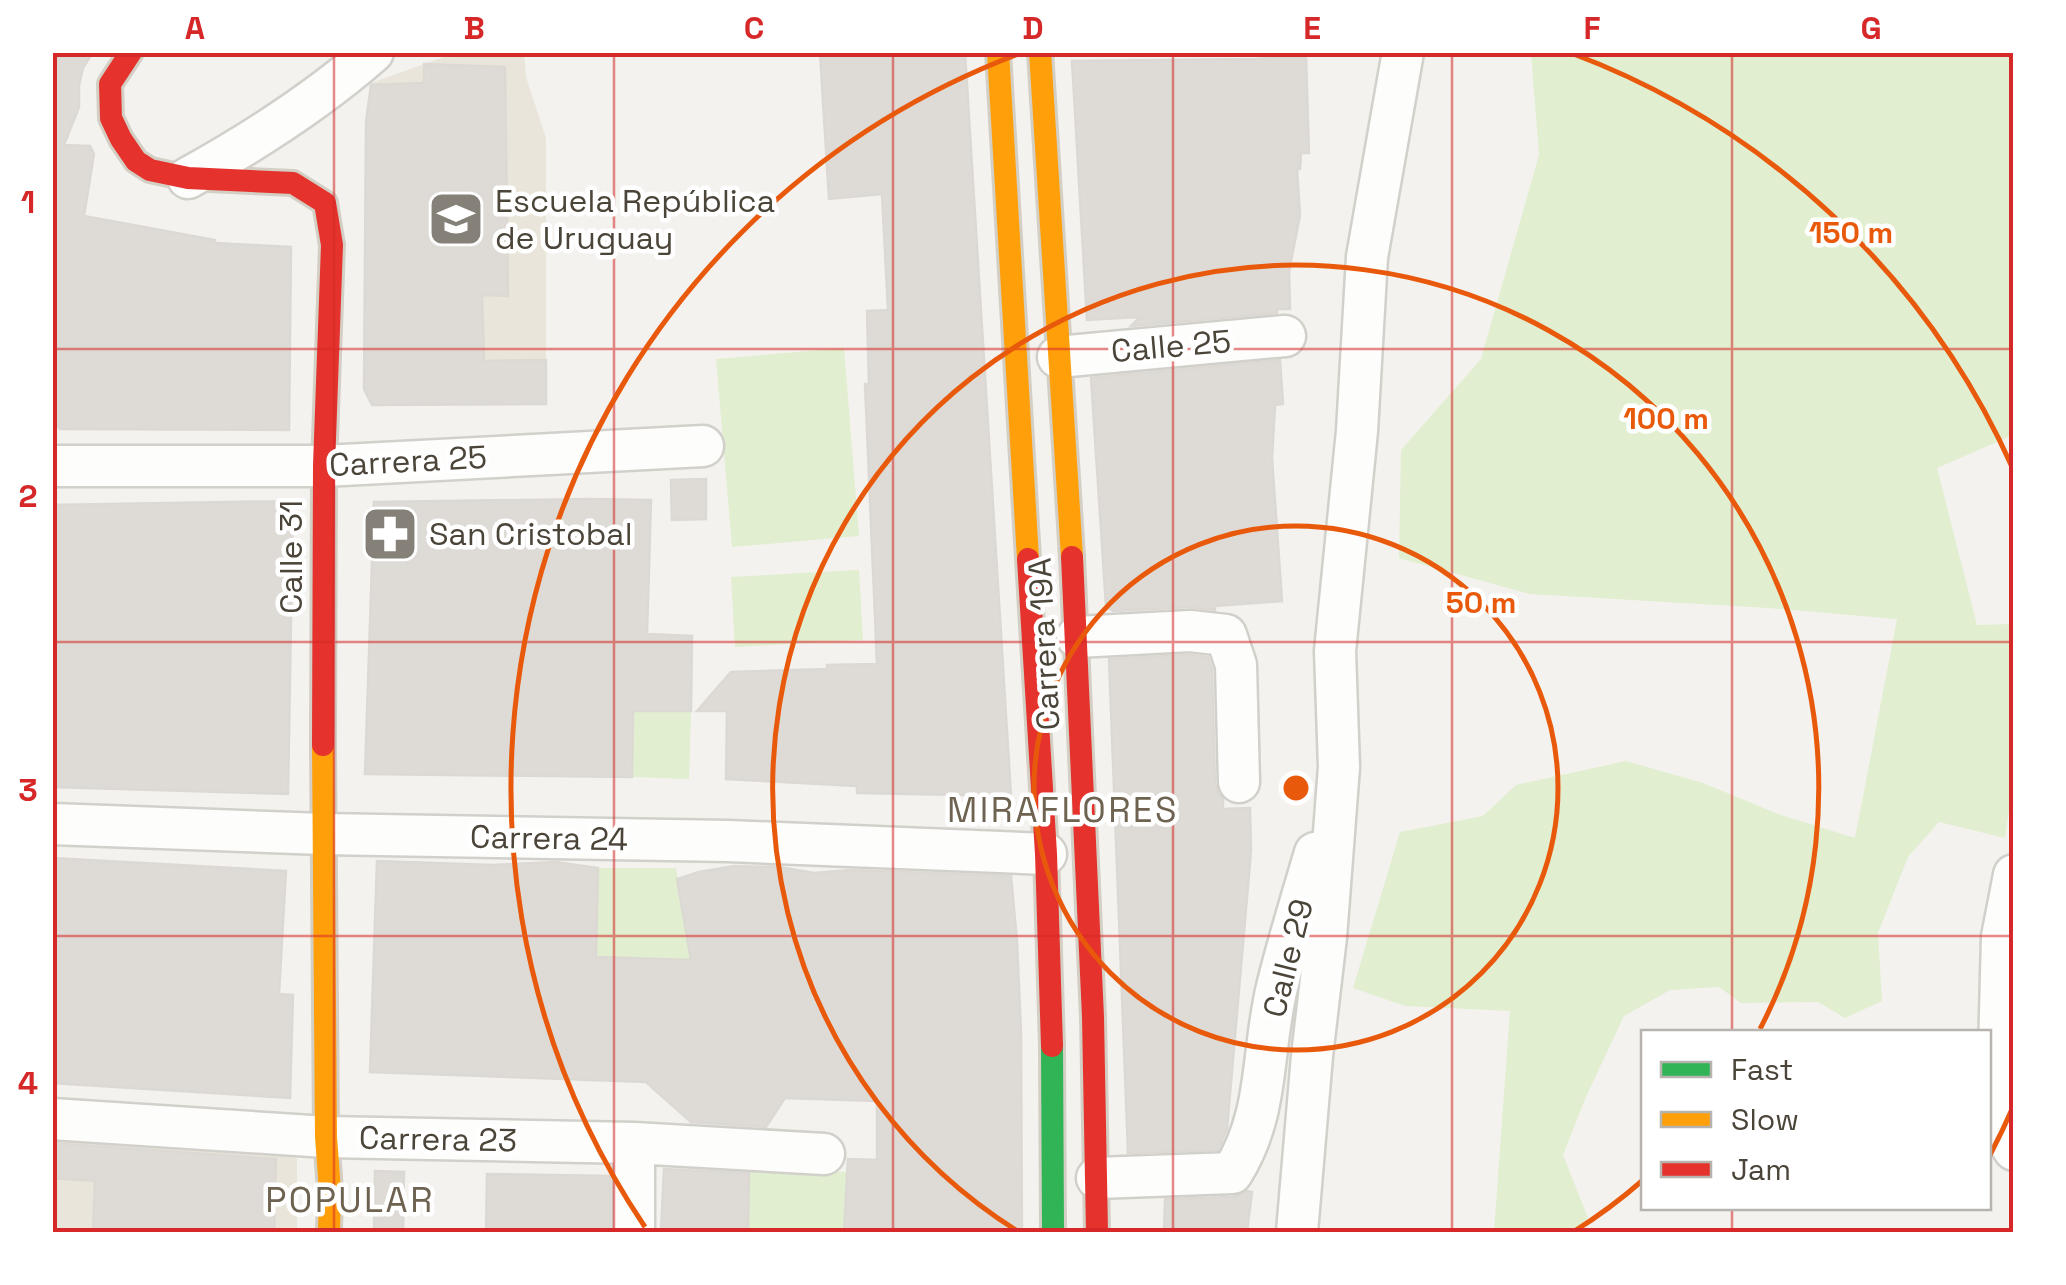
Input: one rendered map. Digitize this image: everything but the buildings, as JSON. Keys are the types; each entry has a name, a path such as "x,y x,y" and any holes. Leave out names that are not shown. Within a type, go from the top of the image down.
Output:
{"main road":[{"name":"Calle 31","path":"131,52 110,84 111,118 136,161 150,170 188,178 293,183 325,203 332,244 324,466 323,834 329,1232"},
{"name":"Carrera 19A","path":"998,52 1046,854 1053,1232"},
{"name":"Carrera 19A","path":"1040,52 1078,637 1097,1232"}],"street":[{"path":"188,178 303,108 372,52"},
{"path":"1297,1232 1339,767 1335,651 1357,432 1367,257 1403,52"},
{"name":"Calle 25","path":"1058,356 1285,336"},
{"name":"Carrera 25","path":"52,466 324,466 703,446"},
{"path":"1078,637 1190,630 1226,635 1236,665 1239,782"},
{"name":"Calle 29","path":"1097,1178 1232,1173 1246,1151 1259,1114 1276,990 1339,767"},
{"name":"Carrera 24","path":"52,824 323,834 728,841 1046,854"},
{"path":"2014,875 2002,937 1999,1052 2006,1138 2014,1150"},
{"name":"Carrera 23","path":"52,1120 326,1136 634,1143 824,1154"},
{"path":"634,1143 634,1232"}],"shaded area":[{"name":"Escuela República de Uruguay","path":"455,53 524,53 526,77 546,138 546,404 372,405 364,389 366,122 371,83"},
{"path":"52,1131 284,1144 297,1159 297,1232 53,1232"}],"green space":[{"path":"1531,53 2014,53 2013,435 1937,468 1977,625 2013,624 2013,783 2005,838 1939,822 1908,857 1878,933 1882,1001 1845,1018 1818,1002 1741,1003 1719,987 1670,990 1624,1016 1563,1155 1588,1218 1571,1232 1494,1232 1510,1011 1405,1006 1353,988 1400,832 1483,816 1516,785 1626,761 1703,783 1778,814 1855,838 1897,619 1530,594 1399,558 1401,450 1481,359 1539,155"},
{"path":"844,348 859,536 732,547 716,359"},
{"path":"859,570 863,640 735,647 731,577"},
{"path":"633,710 691,711 689,779 632,777"},
{"path":"598,868 676,868 691,960 596,957"},
{"path":"749,1169 847,1172 844,1232 748,1232"}],"traffic: fast":[{"path":"1052,1046 1053,1232"}],"traffic: slow":[{"path":"998,52 1028,559"},
{"path":"1040,52 1072,557"},
{"path":"323,745 329,1232"}],"traffic: jam":[{"path":"131,52 110,84 111,118 136,161 150,170 188,178 293,183 325,203 332,245 324,466 323,745"},
{"path":"1072,557 1093,1017 1097,1232"},
{"path":"1028,559 1046,854 1052,1046"}],"place":[{"name":"Escuela República de Uruguay","path":"456,219"},
{"name":"San Cristobal","path":"390,534"}],"district":[{"name":"MIRAFLORES","path":"1063,810"},
{"name":"POPULAR","path":"350,1200"}]}
